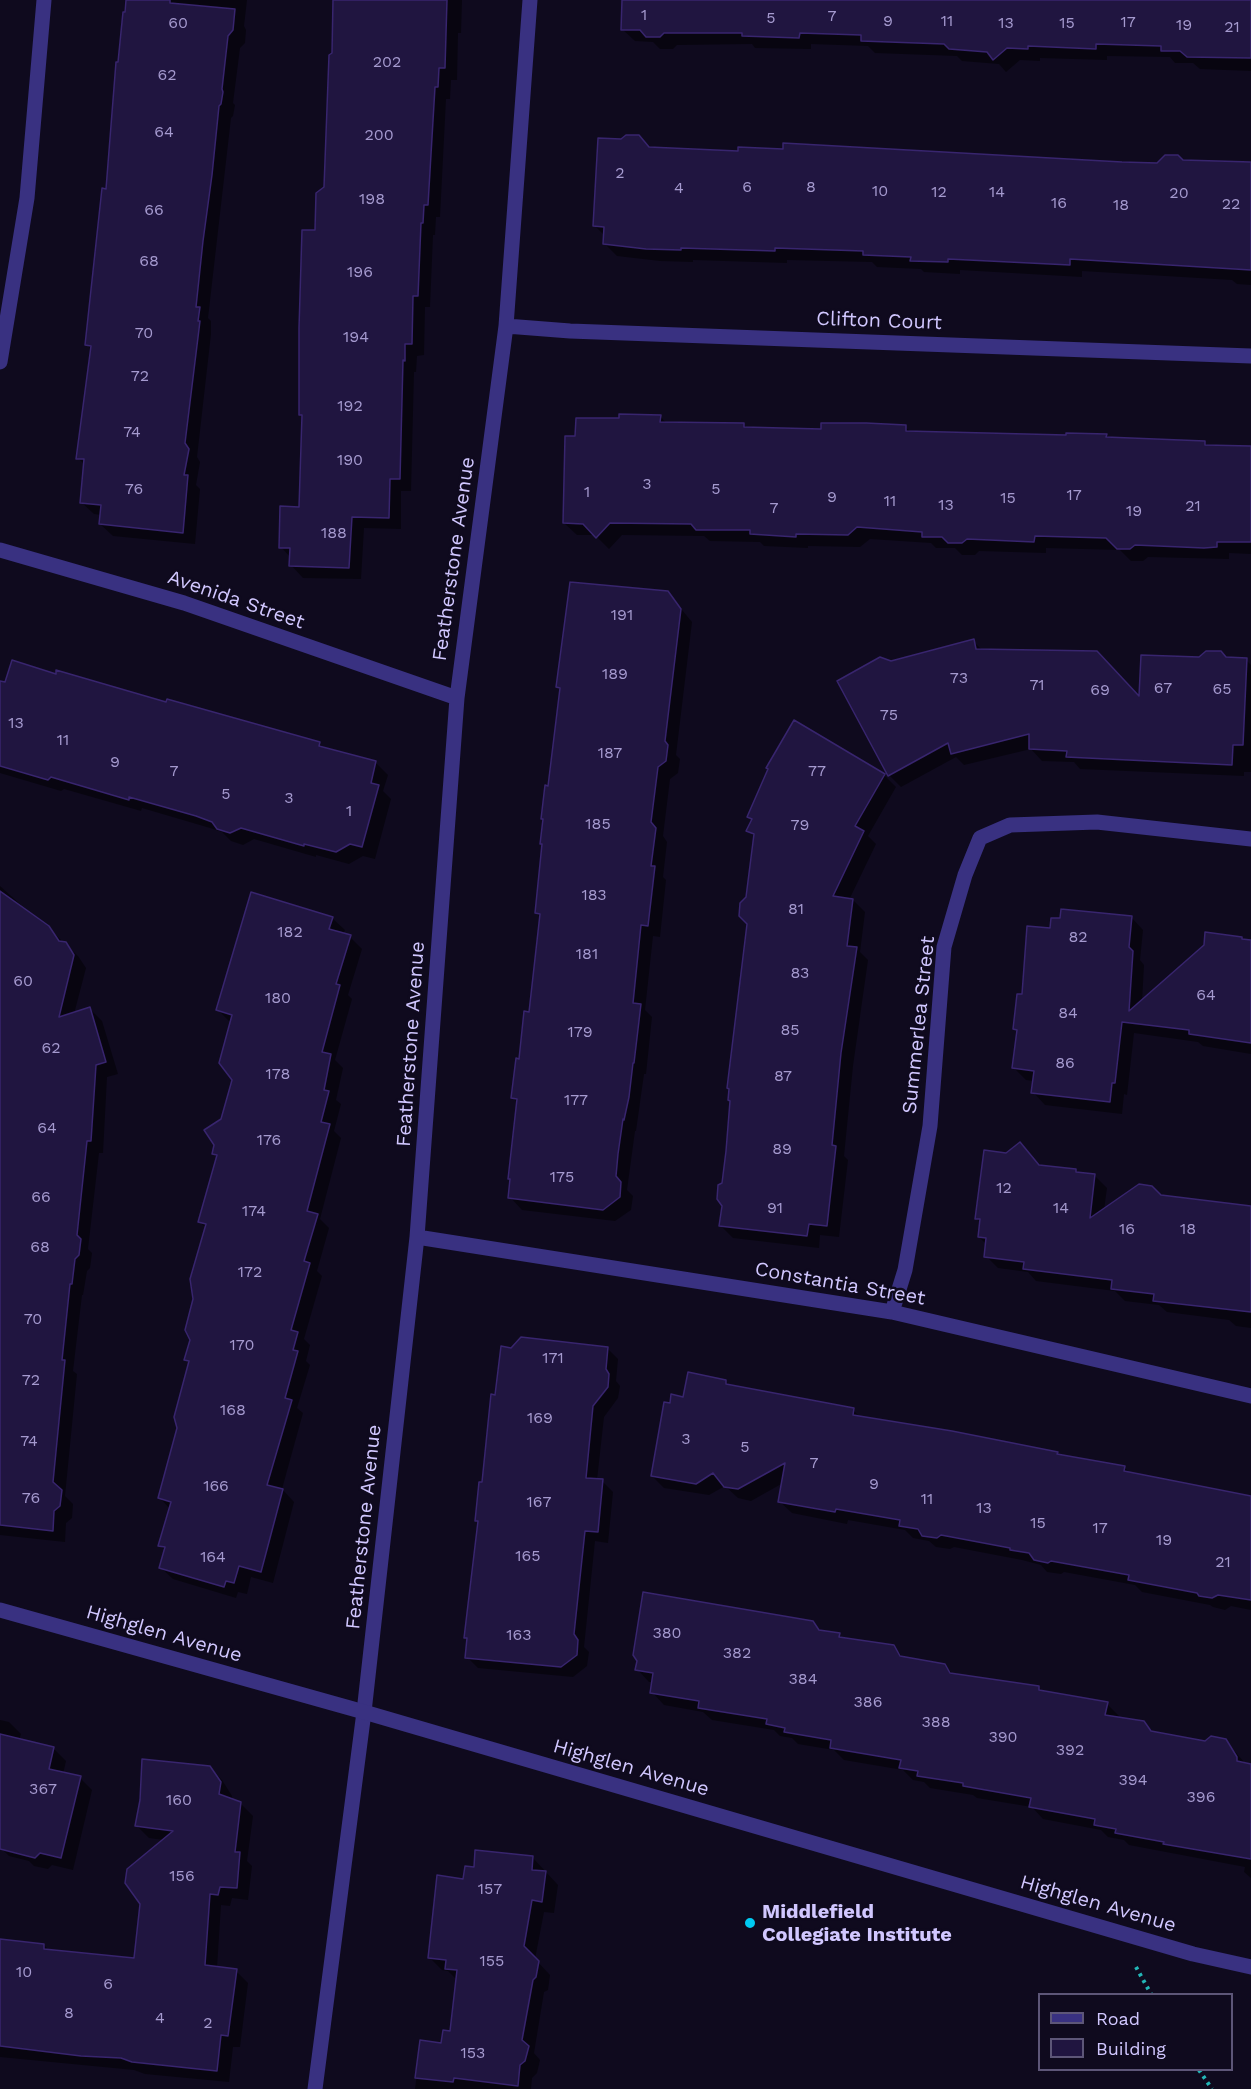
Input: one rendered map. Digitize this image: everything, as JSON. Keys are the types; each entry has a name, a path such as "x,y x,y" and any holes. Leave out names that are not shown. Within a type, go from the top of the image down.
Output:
{"street":[{"path":"0,362 27,198 44,0"},
{"name":"Featherstone Avenue","path":"315,2089 364,1712 417,1237 457,698 506,326 530,0"},
{"name":"Clifton Court","path":"506,326 570,331 1251,356"},
{"name":"Avenida Street","path":"0,550 184,603 457,698"},
{"name":"Summerlea Street","path":"892,1312 905,1270 930,1126 944,947 965,875 980,838 1010,825 1097,822 1251,839"},
{"name":"Constantia Street","path":"417,1237 892,1312 1251,1396"},
{"name":"Highglen Avenue","path":"0,1610 364,1712 1193,1954 1251,1967"}],"path":[{"path":"1199,2071 1212,2089"}],"building":[{"path":"126,0 170,0 170,3 235,9 233,30 228,36 196,307 200,307 198,321 200,321 185,443 189,449 184,475 188,475 183,533 99,524 101,505 80,503 84,459 76,459 91,346 85,345 102,188 106,189 116,62 118,62"},
{"path":"333,0 447,0 445,68 439,68 438,87 435,87 428,205 424,205 423,223 421,223 418,296 413,296 412,344 405,344 405,361 403,360 400,479 390,479 389,518 352,517 349,568 289,566 290,548 279,548 280,506 299,507 302,415 299,415 299,328 302,230 315,230 316,193 324,187"},
{"path":"622,0 1251,0 1251,58 1187,57 1180,51 1161,51 1161,46 1096,44 1096,49 1028,46 1028,49 1007,48 993,60 987,52 949,49 944,44 861,41 861,35 800,33 799,38 742,36 742,33 664,33 660,37 646,37 640,30 621,30"},
{"path":"626,135 639,135 649,147 738,151 738,147 783,149 783,143 1122,162 1157,163 1165,155 1178,155 1183,160 1251,162 1251,270 1070,259 1070,265 948,259 948,262 910,261 911,257 863,255 863,251 775,248 775,251 681,248 681,250 603,244 604,227 593,226 598,138 621,139"},
{"path":"619,414 661,415 660,422 744,423 744,427 821,429 821,423 866,423 906,425 906,431 1107,434 1106,437 1205,441 1205,445 1251,446 1251,542 1217,542 1217,547 1204,548 1135,545 1130,549 1117,549 1106,538 1035,536 1034,542 967,539 962,543 948,543 942,537 922,537 922,532 857,527 848,535 796,534 796,537 750,534 750,530 696,530 691,524 610,523 596,538 583,524 563,523 565,436 575,436 576,418 619,418"},
{"path":"570,582 668,591 681,609 665,741 668,745 666,761 658,767 651,822 656,828 651,866 655,866 648,926 641,925 633,1003 641,1004 629,1097 618,1154 616,1176 621,1182 620,1197 603,1210 508,1198 517,1099 511,1098 516,1058 519,1059 524,1011 529,1012 540,914 535,913 542,844 540,844 543,819 541,819 545,785 548,786 560,688 556,687"},
{"path":"974,639 976,649 1097,651 1139,696 1141,655 1199,657 1206,651 1221,651 1226,657 1247,658 1243,745 1233,745 1232,765 1066,757 1067,751 1029,749 1029,734 951,754 948,743 888,776 837,681 880,657 891,661"},
{"path":"12,660 56,674 56,670 166,702 167,699 320,742 319,746 376,761 371,783 379,785 362,847 350,844 336,852 304,844 304,846 241,828 230,833 217,829 212,822 196,816 129,797 129,800 51,777 48,780 0,766 0,681 5,682"},
{"path":"794,720 885,774 855,826 864,831 833,896 853,899 847,946 857,947 841,1053 832,1145 836,1146 827,1226 809,1224 807,1236 719,1226 722,1206 717,1199 718,1185 722,1183 726,1151 730,1101 727,1088 747,924 739,916 740,903 746,897 754,834 746,831 752,819 747,817 768,769 766,768"},
{"path":"0,891 49,926 59,941 66,942 74,955 59,1017 90,1007 106,1062 96,1065 91,1141 87,1141 77,1235 81,1239 79,1255 75,1259 72,1284 70,1284 53,1482 62,1490 60,1506 54,1511 53,1531 0,1525"},
{"path":"251,892 333,917 329,929 351,935 336,984 340,985 322,1052 331,1054 324,1090 329,1091 321,1122 330,1124 307,1211 318,1214 304,1261 310,1263 291,1330 298,1332 293,1350 298,1351 285,1398 292,1400 267,1485 283,1489 261,1572 239,1566 234,1583 226,1581 224,1587 159,1568 165,1547 158,1546 171,1502 158,1498 177,1428 174,1417 189,1361 184,1360 190,1340 185,1330 193,1299 190,1279 206,1224 198,1222 217,1155 212,1154 214,1145 204,1130 221,1119 232,1080 219,1063 232,1015 216,1010"},
{"path":"1061,909 1132,916 1129,947 1133,951 1129,1011 1204,945 1205,932 1251,940 1251,1043 1189,1034 1189,1030 1122,1022 1115,1083 1112,1083 1110,1102 1031,1093 1034,1071 1012,1068 1017,1030 1013,1029 1017,994 1022,994 1027,926 1050,928 1051,918 1060,918"},
{"path":"1020,1142 1039,1165 1076,1169 1076,1172 1095,1174 1090,1218 1139,1184 1152,1186 1161,1195 1251,1206 1251,1312 1153,1301 1154,1294 1111,1289 1112,1280 1023,1269 1024,1262 984,1257 986,1238 978,1237 980,1219 975,1219 984,1150 1006,1153"},
{"path":"521,1337 608,1347 606,1369 609,1374 608,1387 593,1406 586,1478 603,1479 598,1532 585,1531 574,1634 578,1640 577,1655 561,1667 465,1658 467,1638 464,1638 478,1521 475,1521 479,1482 482,1482 491,1394 495,1395 501,1346 511,1348"},
{"path":"688,1372 726,1380 726,1384 854,1408 853,1415 952,1431 1058,1452 1057,1454 1125,1466 1124,1471 1251,1496 1251,1600 1218,1595 1212,1598 1199,1596 1197,1593 1128,1580 1129,1575 1034,1560 1029,1553 1010,1550 1010,1548 941,1535 937,1538 922,1536 918,1529 899,1526 900,1520 778,1502 785,1463 738,1489 724,1487 713,1473 696,1484 651,1476 664,1402 670,1403 671,1394 683,1397"},
{"path":"643,1592 813,1621 819,1630 840,1633 839,1637 894,1645 900,1656 945,1664 950,1673 1039,1686 1039,1690 1108,1702 1105,1715 1144,1721 1151,1731 1205,1741 1211,1736 1226,1739 1237,1761 1251,1764 1251,1859 1115,1833 1116,1829 1094,1825 1095,1819 1029,1807 1031,1798 963,1786 963,1783 917,1776 918,1771 899,1768 901,1760 830,1748 831,1740 784,1732 785,1728 766,1724 767,1719 698,1708 699,1701 650,1693 653,1673 635,1670 637,1661 633,1655"},
{"path":"0,1734 54,1747 49,1769 81,1776 61,1858 40,1853 35,1858 0,1849"},
{"path":"142,1759 210,1766 221,1782 219,1794 241,1802 235,1852 240,1852 237,1888 220,1887 218,1895 210,1894 205,1965 237,1969 228,2036 221,2035 217,2071 132,2062 121,2058 81,2056 0,2046 0,1939 44,1944 44,1949 134,1958 140,1904 125,1883 127,1869 173,1831 135,1826 140,1800"},
{"path":"475,1850 533,1856 532,1870 546,1871 542,1902 532,1900 524,1946 539,1961 536,1977 533,1980 522,2040 529,2046 525,2061 520,2065 518,2086 454,2078 453,2082 415,2078 420,2040 441,2043 443,2030 450,2031 457,1970 445,1969 446,1960 428,1958 437,1875 463,1879 465,1866 474,1867"}],"place":[{"name":"Middlefield Collegiate Institute","path":"750,1923"}]}
